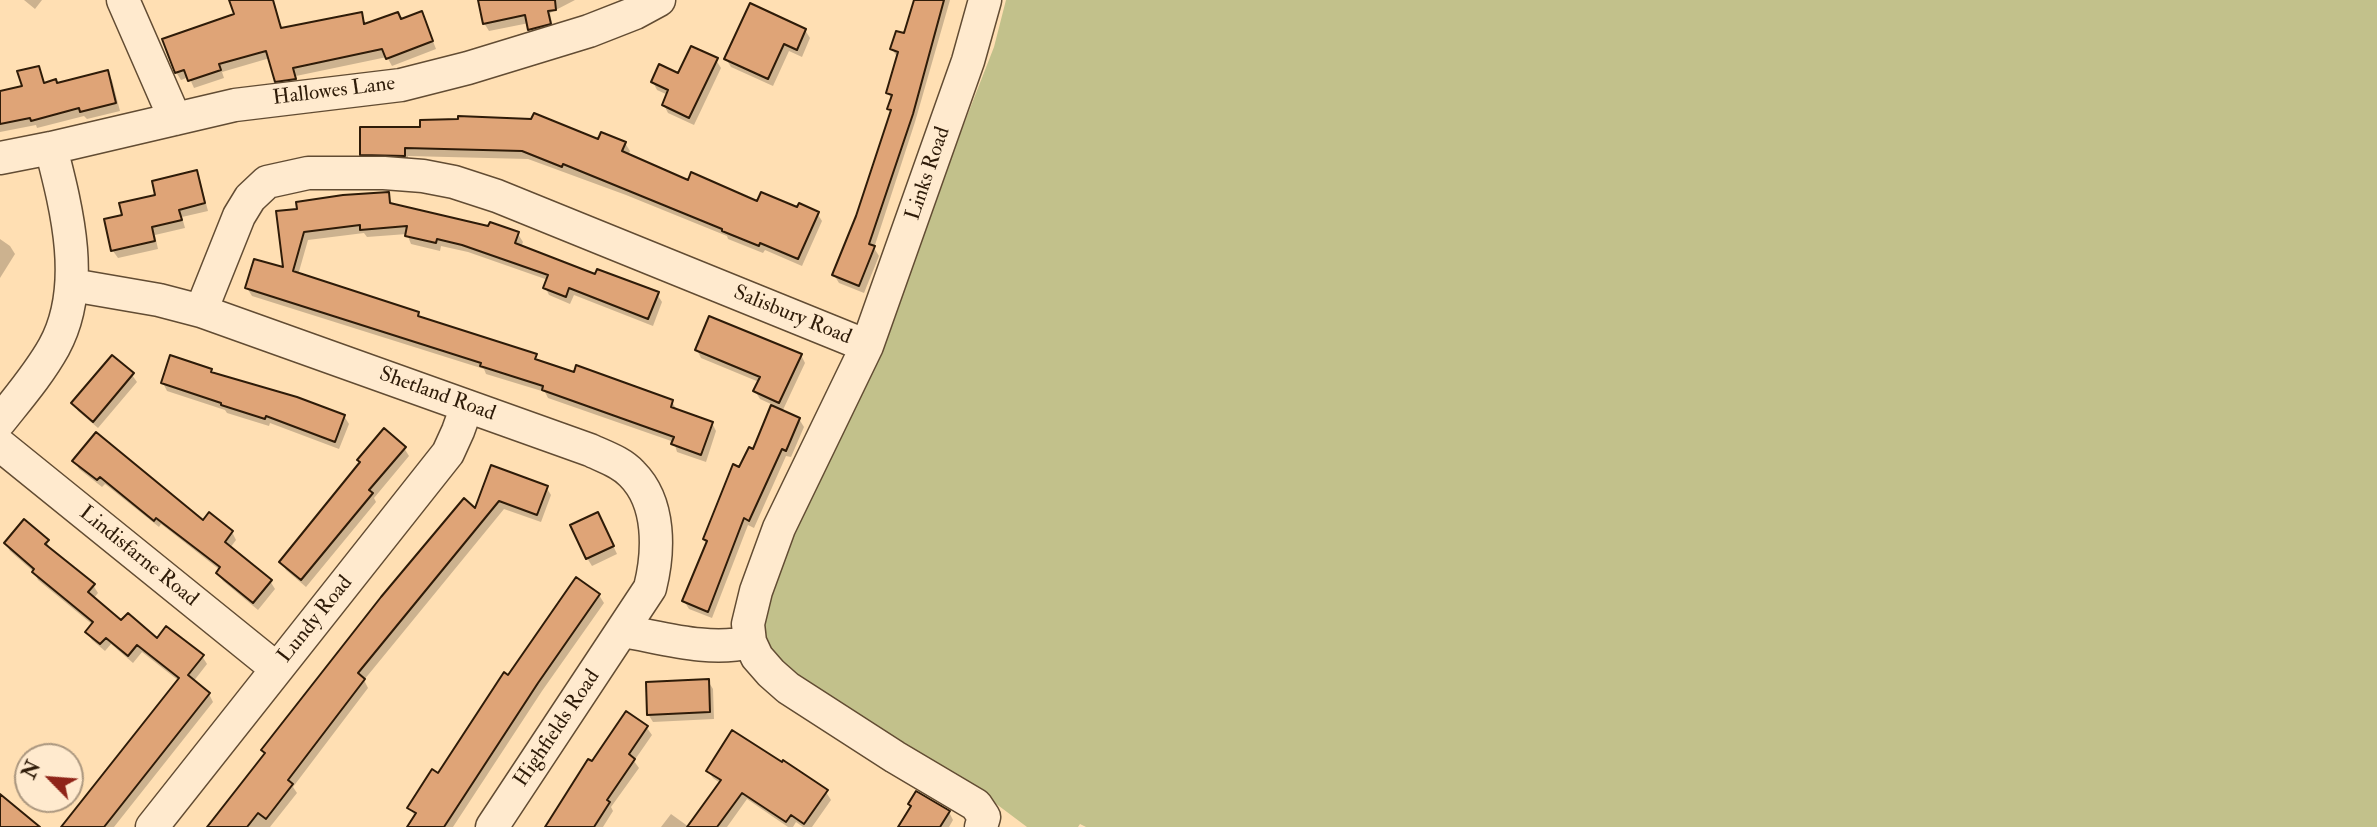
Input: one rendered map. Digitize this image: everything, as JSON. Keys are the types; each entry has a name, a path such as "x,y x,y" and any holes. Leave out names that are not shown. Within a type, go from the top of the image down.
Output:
{"street":[{"path":"123,0 175,119"},
{"name":"Hallowes Lane","path":"0,158 248,103 401,85 455,72 589,31 635,13 659,0"},
{"name":"Links Road","path":"867,346 968,61 985,0"},
{"path":"0,421 54,346 67,315 72,285 68,233 51,148"},
{"name":"Salisbury Road","path":"201,311 239,216 250,198 267,182 308,173 384,173 454,182 497,196 867,346 779,528 756,592 748,624 750,642"},
{"name":"Shetland Road","path":"72,285 136,295 201,311 467,405 619,463 643,488 653,515 657,544 650,588 623,631"},
{"name":"Lundy Road","path":"152,827 448,453 467,405"},
{"name":"Lindisfarne Road","path":"0,445 277,669"},
{"path":"623,631 707,645 732,647 750,642 771,673 788,688 976,805 982,822"},
{"name":"Highfields Road","path":"492,827 623,631"}],"shaded area":[{"path":"1006,0 2377,0 2377,827 1086,827 1080,824 1078,827 1027,827 991,800 829,706 757,643 787,542 873,357 994,47"}],"building":[{"path":"229,0 273,0 281,28 362,12 364,24 398,12 401,19 422,11 433,41 386,59 382,49 293,68 296,79 275,82 266,51 219,64 221,70 188,81 184,70 175,73 162,39 234,14"},
{"path":"478,0 555,0 556,10 548,11 551,24 528,30 525,15 483,24"},
{"path":"914,0 944,0 913,114 869,244 875,246 859,286 832,275 856,216 891,110 887,109 892,95 886,93 898,52 890,49 896,31 904,33"},
{"path":"750,3 806,29 797,50 784,44 768,79 724,59"},
{"path":"691,46 718,58 689,118 662,105 668,90 651,82 659,64 678,73"},
{"path":"39,66 44,83 56,79 57,83 108,70 116,103 80,112 79,108 31,121 30,118 0,124 0,91 22,86 17,71"},
{"path":"534,113 598,139 601,132 626,142 622,151 688,180 691,172 757,201 761,192 797,207 799,203 819,212 798,259 760,243 759,246 563,164 562,167 522,151 405,148 405,156 360,155 360,127 420,127 420,120 458,119 458,116 531,119"},
{"path":"197,170 205,203 179,210 182,220 152,227 155,241 111,251 104,219 122,215 119,203 155,195 152,181"},
{"path":"389,192 390,203 488,226 490,222 519,232 515,243 595,274 597,269 659,292 648,319 569,288 566,297 543,288 548,275 462,245 405,236 407,226 360,230 360,225 304,232 293,271 419,312 418,316 537,354 535,359 574,372 576,365 673,400 671,407 713,422 701,455 671,444 674,437 542,390 543,386 480,366 481,363 245,288 254,259 283,267 276,211 297,209 296,202"},
{"path":"709,316 802,354 779,403 753,391 760,377 695,350"},
{"path":"112,355 134,373 93,422 71,403"},
{"path":"170,355 212,369 211,372 297,397 345,415 335,442 266,416 265,419 161,383"},
{"path":"771,405 800,418 786,451 782,449 749,521 744,518 708,612 682,601 707,541 703,539 733,464 739,467 749,447 753,449"},
{"path":"384,428 406,447 369,490 373,493 301,580 279,562"},
{"path":"96,432 203,520 209,512 233,531 225,542 272,580 253,603 216,573 220,567 156,518 154,521 100,477 97,480 72,461"},
{"path":"491,465 548,486 537,515 499,501 358,673 365,679 288,780 293,784 266,819 258,813 247,827 207,827 265,753 261,750 381,597 464,498 475,508"},
{"path":"598,512 614,546 586,559 570,525"},
{"path":"24,519 49,540 45,544 95,584 88,592 121,620 128,613 157,638 166,626 204,655 188,675 210,693 104,827 61,827 72,813 84,813 84,798 179,678 137,645 128,656 106,638 100,644 85,632 93,622 32,572 34,569 4,543"},
{"path":"576,577 600,594 444,827 407,827 416,813 407,808 432,769 438,773 504,672 508,675"},
{"path":"709,679 710,712 647,715 646,682"},
{"path":"626,711 648,726 629,754 635,759 607,800 610,802 594,827 545,827 588,759 592,761"},
{"path":"732,730 828,790 804,824 791,815 786,822 742,793 717,827 687,827 721,780 706,771"},
{"path":"916,791 950,811 940,827 898,827 911,806 908,804"},
{"path":"0,794 14,806 14,813 23,813 40,827 0,827"}]}
